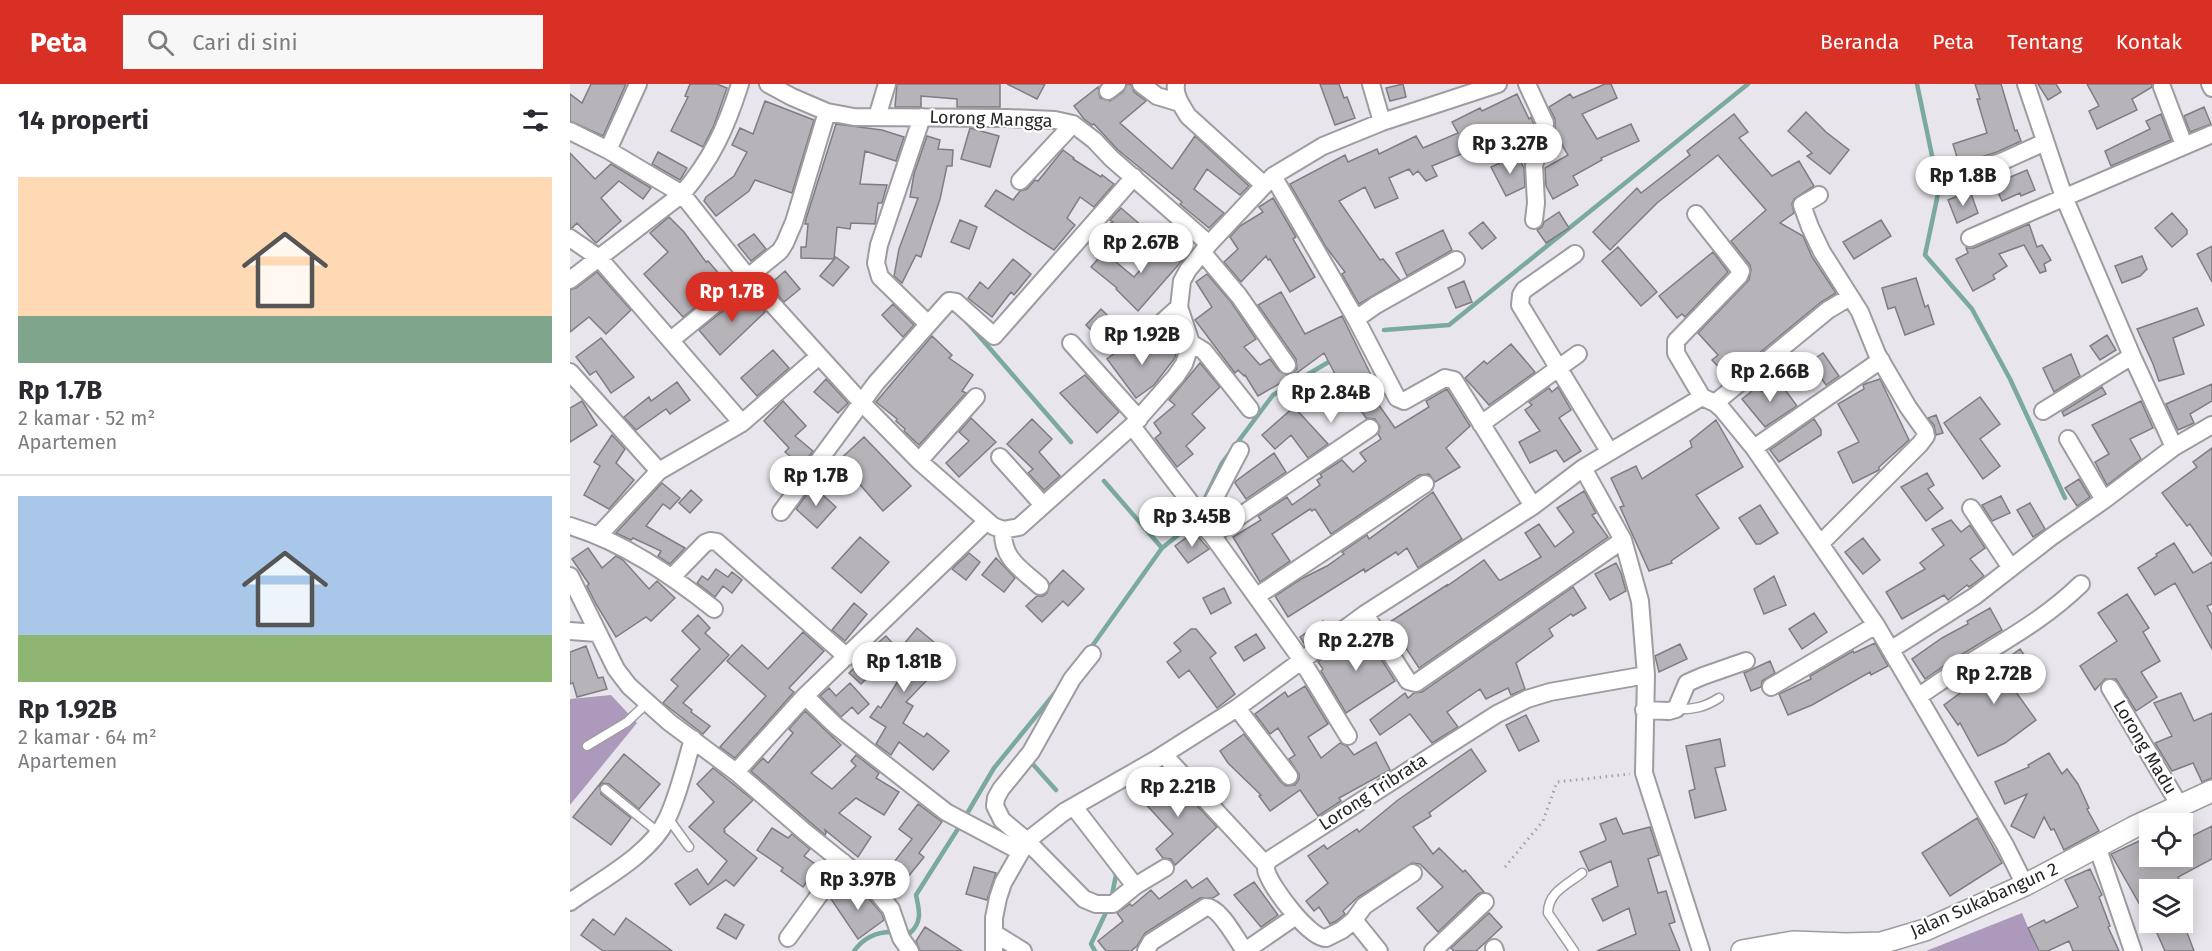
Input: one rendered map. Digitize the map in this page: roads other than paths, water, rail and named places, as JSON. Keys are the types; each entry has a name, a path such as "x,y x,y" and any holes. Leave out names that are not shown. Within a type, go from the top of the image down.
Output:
{"street":[{"path":"608,150 638,84"},
{"path":"570,280 682,194 714,151 730,117 740,84"},
{"name":"Lorong Mangga","path":"768,84 827,112 854,117 1007,118 1055,120 1073,124 1134,177 1206,249 1287,365"},
{"path":"876,117 887,84"},
{"path":"1141,84 1157,96 1180,103"},
{"path":"1176,84 1175,90 1188,116 1268,180 1356,319 1397,398 1404,401 1445,378 1452,379 1533,506"},
{"path":"1371,84 1382,122"},
{"path":"570,131 608,150 682,194 747,276 862,403 919,461 955,490 987,521 1003,530 1019,526 1136,423 1176,376 1184,364 1191,343 1179,307 1182,281 1188,270 1268,180 1323,146 1382,122 1498,84"},
{"path":"1527,84 1545,123 1534,165 1536,203 1534,220"},
{"path":"2026,84 2064,197 2174,447"},
{"path":"2162,87 2184,145"},
{"path":"671,340 780,251 785,243 827,112"},
{"path":"922,117 879,245 876,263 880,277 928,324"},
{"path":"1020,182 1073,124"},
{"path":"1970,238 2212,134"},
{"path":"1942,180 2001,162 2045,142"},
{"path":"781,512 876,383 949,301 953,301 994,336 1134,177"},
{"path":"1819,195 1802,205 1810,227 1822,252 1860,312 1881,360 1908,407 1925,431 1925,439 1820,544"},
{"path":"1696,214 1741,271 1739,276 1676,341 1676,353 1708,400 1754,448 1892,649 2005,845 2025,885"},
{"path":"570,238 599,258 742,423"},
{"path":"1575,254 1524,290 1520,305 1609,451"},
{"path":"1356,319 1376,305 1456,260"},
{"path":"994,951 994,918 1001,891 1024,846 1074,807 1164,755 1237,708 1365,614 1533,506 1609,451 1708,400 1828,310 1850,297"},
{"path":"1137,345 1179,307"},
{"path":"1071,343 1136,423 1194,507 1207,530 1301,659 1348,736"},
{"path":"1191,343 1204,351 1250,409"},
{"path":"1480,424 1578,354"},
{"path":"599,535 659,471 742,423 819,356"},
{"path":"2043,411 2132,356"},
{"path":"1754,448 1881,360"},
{"path":"570,372 659,471"},
{"path":"919,461 976,397"},
{"path":"1892,649 1975,596 2174,447 2212,425"},
{"path":"1207,530 1371,428"},
{"path":"2068,439 2104,500"},
{"path":"1207,530 1240,450"},
{"path":"1000,457 1042,506"},
{"path":"1583,468 1623,540 1640,601 1646,675 1644,773 1701,951"},
{"path":"1257,597 1425,484"},
{"path":"1971,508 2011,568"},
{"path":"736,772 806,696 987,521"},
{"path":"570,526 599,535 672,577 714,609"},
{"path":"1003,530 1003,545 1008,556 1040,586"},
{"path":"1365,614 1408,681 1416,683 1623,540"},
{"path":"672,577 705,543 717,542 847,657"},
{"path":"570,576 597,633 628,686 736,772 871,885 891,909 903,938"},
{"path":"1919,696 1973,660 2026,629 2058,606 2081,584"},
{"path":"1771,687 1876,625"},
{"path":"570,632 597,633"},
{"path":"1092,654 1072,679 1027,758 1001,789 995,806 1002,820 1024,846 1084,899 1096,904 1109,904 1165,868"},
{"path":"1644,710 1676,709 1687,683 1746,662"},
{"name":"Lorong Tribrata","path":"1266,865 1272,857 1497,714 1527,699 1550,692 1646,675"},
{"name":"Lorong Madu","path":"2110,688 2180,806"},
{"path":"806,696 836,726 946,812 1024,846"},
{"path":"1237,708 1289,776"},
{"path":"570,902 636,855 663,826 693,739"},
{"path":"1164,755 1266,865 1268,875 1296,916 1321,938 1342,930 1354,920 1364,906 1413,873"},
{"name":"Jalan Sukabangun 2","path":"1742,951 1794,946 1881,943 1925,930 2025,885 2097,846 2212,790"},
{"path":"1074,807 1135,886"},
{"path":"2097,846 2133,951"},
{"path":"788,938 843,862"},
{"path":"1433,951 1485,902"},
{"path":"1146,951 1151,942 1209,907 1217,911 1245,951 1296,916"},
{"path":"1354,920 1379,951"},
{"path":"994,933 1023,951"}],"lane":[{"path":"1676,709 1691,710 1708,705 1719,698"},
{"path":"587,746 627,722 647,703"},
{"path":"605,789 663,826 689,847"},
{"path":"1574,951 1548,913 1548,905 1556,892 1582,873"}],"waterway":[{"path":"1384,330 1449,325 1748,84"},
{"path":"1917,84 1939,189 1925,255 1972,309 2010,379 2065,498"},
{"path":"966,321 1071,442"},
{"path":"1205,498 1222,463 1273,395 1332,360"},
{"path":"1104,481 1162,548"},
{"path":"1090,649 1162,548 1182,532"},
{"path":"965,817 994,768 1059,688"},
{"path":"1030,761 1056,790"},
{"path":"903,932 910,933 917,924 919,915 916,895 961,824"},
{"path":"1111,900 1116,875 1114,871"},
{"path":"1095,951 1091,944 1108,908"},
{"path":"854,951 872,936 895,932"}]}
